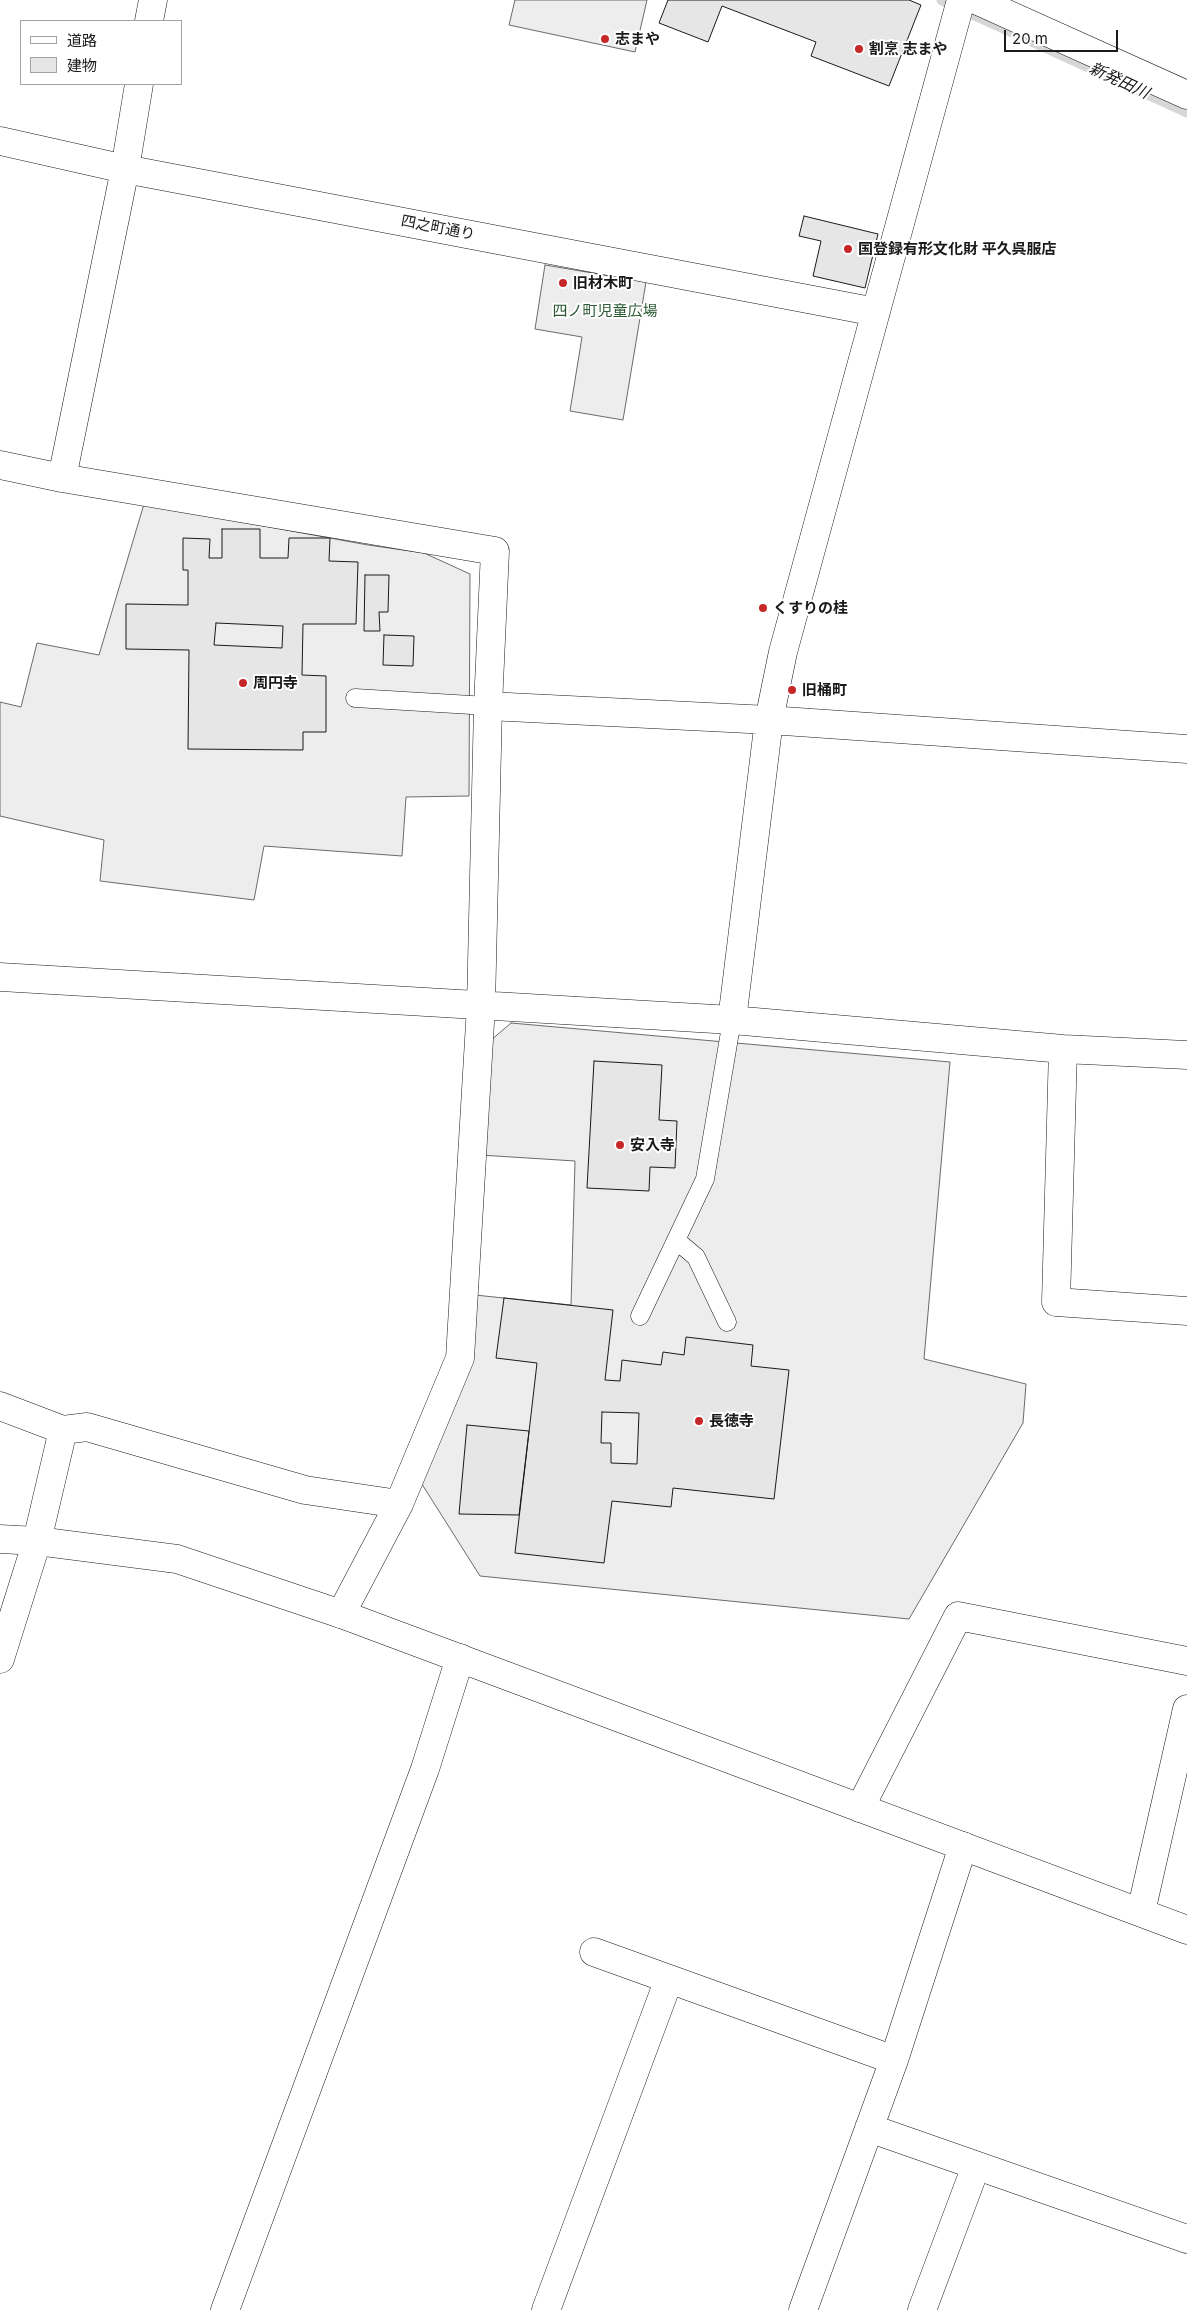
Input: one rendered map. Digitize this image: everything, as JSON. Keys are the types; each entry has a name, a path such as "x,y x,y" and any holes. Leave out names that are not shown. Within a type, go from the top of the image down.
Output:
{"street":[{"path":"149,20 153,0"},
{"path":"976,0 1187,95"},
{"path":"732,1020 769,720 783,652 958,12"},
{"path":"62,478 125,169 139,85"},
{"name":"四之町通り","path":"0,141 125,169 876,312"},
{"path":"0,465 62,478 495,551 488,706 481,1006 460,1358 399,1504 341,1614"},
{"path":"488,706 769,720 1187,749"},
{"path":"0,976 732,1020 1063,1049 1187,1055"},
{"path":"1063,1049 1056,1302 1187,1311"},
{"path":"0,1406 63,1430 87,1427 305,1490 399,1504"},
{"path":"0,1660 37,1541 63,1430"},
{"path":"0,1539 37,1541 177,1559 341,1614 1187,1930"},
{"path":"860,1808 958,1616 1187,1661"},
{"path":"225,2310 421,1779 460,1658"},
{"path":"1141,1912 1187,1709"},
{"path":"803,2310 894,2060 964,1846"},
{"path":"594,1952 894,2060"},
{"path":"546,2310 669,1979"},
{"path":"869,2128 1187,2239"},
{"path":"922,2310 976,2166"}],"lane":[{"path":"355,698 488,706"},
{"path":"640,1316 705,1180 732,1020"},
{"path":"676,1240 696,1257 727,1322"}],"shaded area":[{"name":"志まや","path":"515,0 647,0 635,52 509,25"},
{"name":"四ノ町児童広場","path":"545,265 646,282 623,420 570,411 582,337 535,329"},
{"path":"144,504 368,545 424,553 470,574 469,796 406,797 402,856 264,846 254,900 100,881 104,840 0,816 0,702 21,707 37,643 99,655"},
{"path":"511,1023 950,1062 924,1359 1026,1384 1023,1423 909,1619 480,1576 413,1470 475,1295 571,1305 575,1161 480,1155 490,1041"}],"building":[{"name":"割烹 志まや","path":"668,0 909,0 921,5 889,86 811,56 816,42 722,6 708,42 659,23"},
{"path":"804,216 878,234 865,288 813,276 821,241 799,236"},
{"path":"222,529 260,529 260,558 288,558 289,538 330,538 329,561 358,562 356,624 303,624 302,675 326,676 326,732 303,732 303,750 188,749 189,650 126,649 126,604 188,605 188,570 183,570 183,538 210,539 209,558 222,558","holes":["216,623 283,626 282,648 214,645"]},
{"path":"365,575 389,575 388,612 379,612 380,631 364,631"},
{"path":"384,635 414,636 413,666 383,665"},
{"path":"594,1061 662,1065 659,1120 677,1121 675,1168 650,1167 649,1191 587,1188"},
{"path":"504,1298 613,1310 605,1380 620,1381 622,1360 661,1365 663,1352 684,1355 686,1337 753,1345 751,1366 789,1370 774,1499 673,1488 671,1507 612,1501 604,1563 515,1553 537,1363 496,1358","holes":["602,1412 639,1413 637,1464 611,1463 611,1443 601,1443"]},
{"path":"467,1425 529,1431 519,1515 459,1514"}],"waterway":[{"name":"新発田川","path":"942,0 1187,112"}],"place":[{"name":"志まや","path":"605,39"},
{"name":"割烹 志まや","path":"859,49"},
{"name":"国登録有形文化財 平久呉服店","path":"848,249"},
{"name":"旧材木町","path":"563,283"},
{"name":"くすりの桂","path":"763,608"},
{"name":"周円寺","path":"243,683"},
{"name":"旧桶町","path":"792,690"},
{"name":"安入寺","path":"620,1145"},
{"name":"長徳寺","path":"699,1421"}]}
